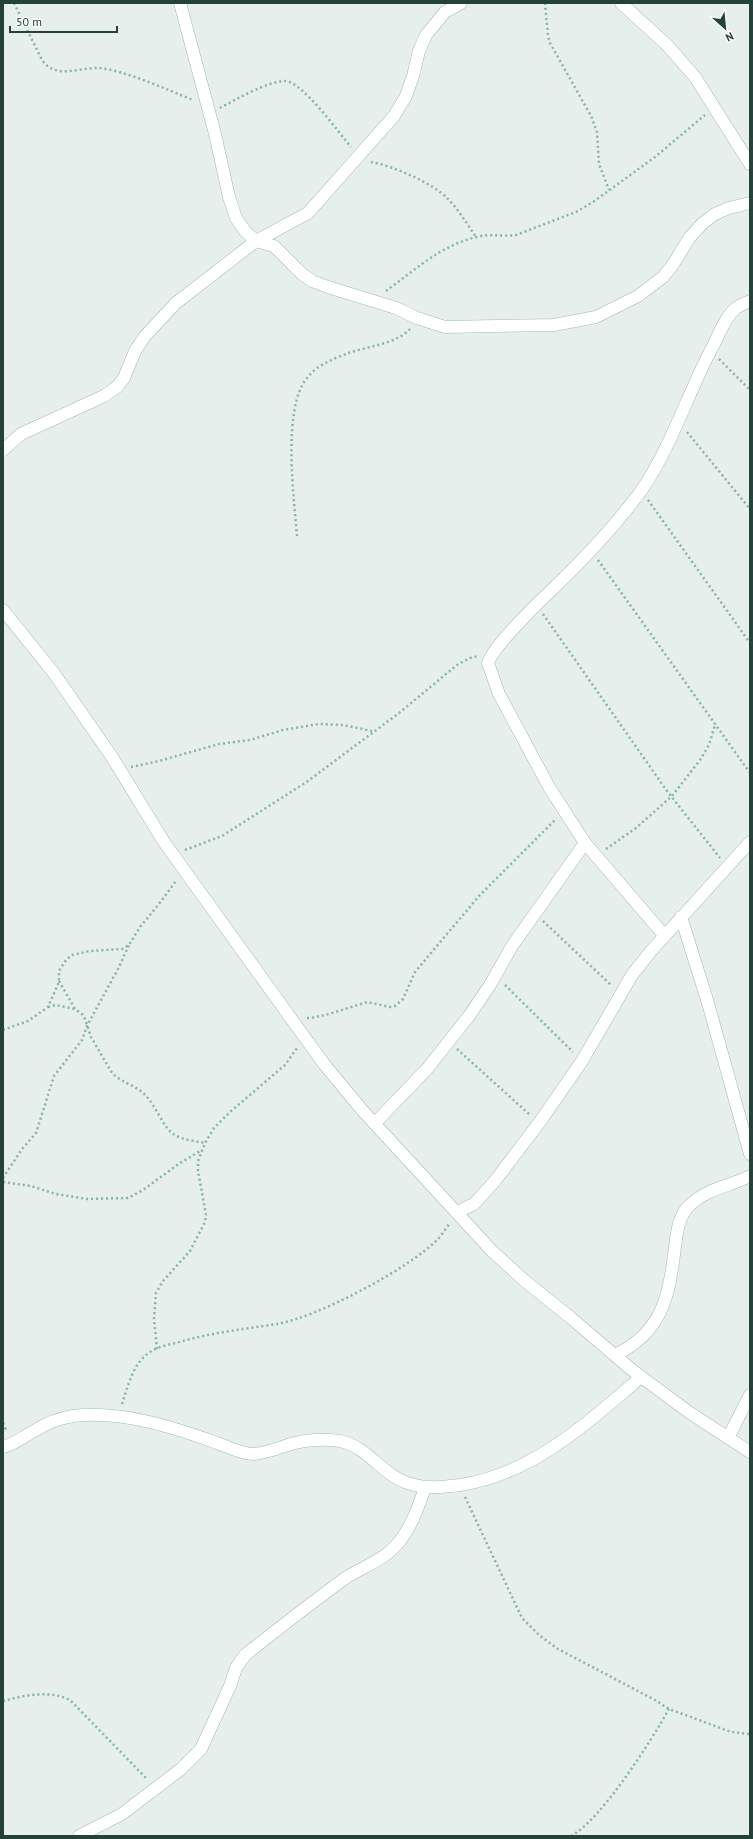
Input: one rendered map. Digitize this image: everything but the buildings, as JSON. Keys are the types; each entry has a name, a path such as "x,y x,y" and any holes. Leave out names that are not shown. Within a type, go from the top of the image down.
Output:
{"street":[{"path":"180,3 233,210 245,231 256,240 274,246 302,274 312,281 396,308 417,318 445,327 460,328 554,325 596,317 638,296 663,277 672,266 690,237 703,223 715,214 729,208 750,203"},
{"path":"3,450 21,434 104,396 117,387 124,378 135,351 145,336 176,303 256,240 308,213 394,116 406,96 419,51 426,35 445,12 461,3"},
{"path":"620,3 667,45 695,76 750,164"},
{"path":"664,936 585,843 549,787 499,694 488,666 489,660 500,645 536,605 591,550 618,520 641,490 660,459 710,351 730,316 736,308 750,301"},
{"path":"3,610 53,672 119,769 184,869 288,1015 324,1064 375,1123 492,1251 525,1281 641,1377 690,1413 750,1452"},
{"path":"457,1212 474,1204 494,1182 539,1122 582,1060 632,975 664,936 750,842"},
{"path":"375,1123 427,1069 449,1042 495,976 512,946 534,913 585,843"},
{"path":"681,917 708,1003 750,1154"},
{"path":"614,1355 631,1347 654,1324 661,1314 670,1282 678,1224 684,1211 698,1198 750,1176"},
{"path":"3,1447 12,1444 34,1430 58,1420 73,1416 118,1416 142,1420 218,1443 238,1451 253,1454 318,1440 339,1441 353,1444 398,1479 425,1488 459,1485 495,1477 513,1470 540,1456 574,1434 641,1377"},
{"path":"728,1438 750,1394"},
{"path":"79,1836 122,1814 182,1769 201,1749 230,1686 236,1668 245,1655 346,1578 379,1561 390,1553 400,1542 412,1523 425,1488"}],"path":[{"path":"14,3 42,60 46,66 52,70 75,71 87,68 105,68 169,90 208,110 253,91 285,81 291,83 302,91 320,109 358,158 385,166 435,189 447,198 458,210 476,237"},
{"path":"546,3 548,36 550,43 591,116 597,132 599,164 609,190"},
{"path":"372,301 439,252 452,245 486,235 506,236 548,224 576,212 655,157 715,106"},
{"path":"297,536 292,455 294,412 303,383 311,373 329,361 345,354 399,337 411,328 417,318"},
{"path":"710,351 750,390"},
{"path":"678,421 750,509"},
{"path":"641,490 750,643"},
{"path":"591,550 750,773"},
{"path":"536,605 672,796 728,867"},
{"path":"174,854 222,836 260,813 321,772 463,662 477,656 489,660"},
{"path":"119,769 159,762 219,744 250,740 283,730 319,724 343,725 373,732"},
{"path":"597,857 636,828 672,796 700,760 709,745 716,724"},
{"path":"288,1015 312,1018 367,1002 390,1007 395,1006 403,999 415,972 479,896 564,810"},
{"path":"3,1178 22,1149 36,1133 54,1076 82,1040 87,1026 119,968 129,945 140,927 160,904 184,869"},
{"path":"534,913 621,993"},
{"path":"48,1007 58,980 59,971 72,955 90,951 122,949 129,945"},
{"path":"495,976 582,1060"},
{"path":"58,980 75,1009"},
{"path":"3,1030 28,1021 48,1007 56,1005 75,1009 82,1014 91,1037 112,1073 117,1078 142,1092 151,1101 170,1132 176,1136 205,1143"},
{"path":"157,1349 154,1319 156,1293 163,1281 190,1250 205,1222 205,1202 198,1171 198,1161 202,1149 214,1128 285,1064 305,1038"},
{"path":"449,1042 539,1122"},
{"path":"3,1182 31,1186 64,1196 87,1198 128,1198 143,1190 202,1149"},
{"path":"118,1416 134,1368 149,1352 186,1340 232,1330 279,1324 308,1315 375,1283 410,1262 438,1239 457,1212"},
{"path":"459,1485 522,1618 539,1636 558,1649 656,1700 669,1709 731,1732 750,1734"},
{"path":"3,1701 36,1694 52,1694 62,1696 70,1700 156,1789"},
{"path":"571,1836 588,1822 606,1803 654,1736 669,1709"}]}
